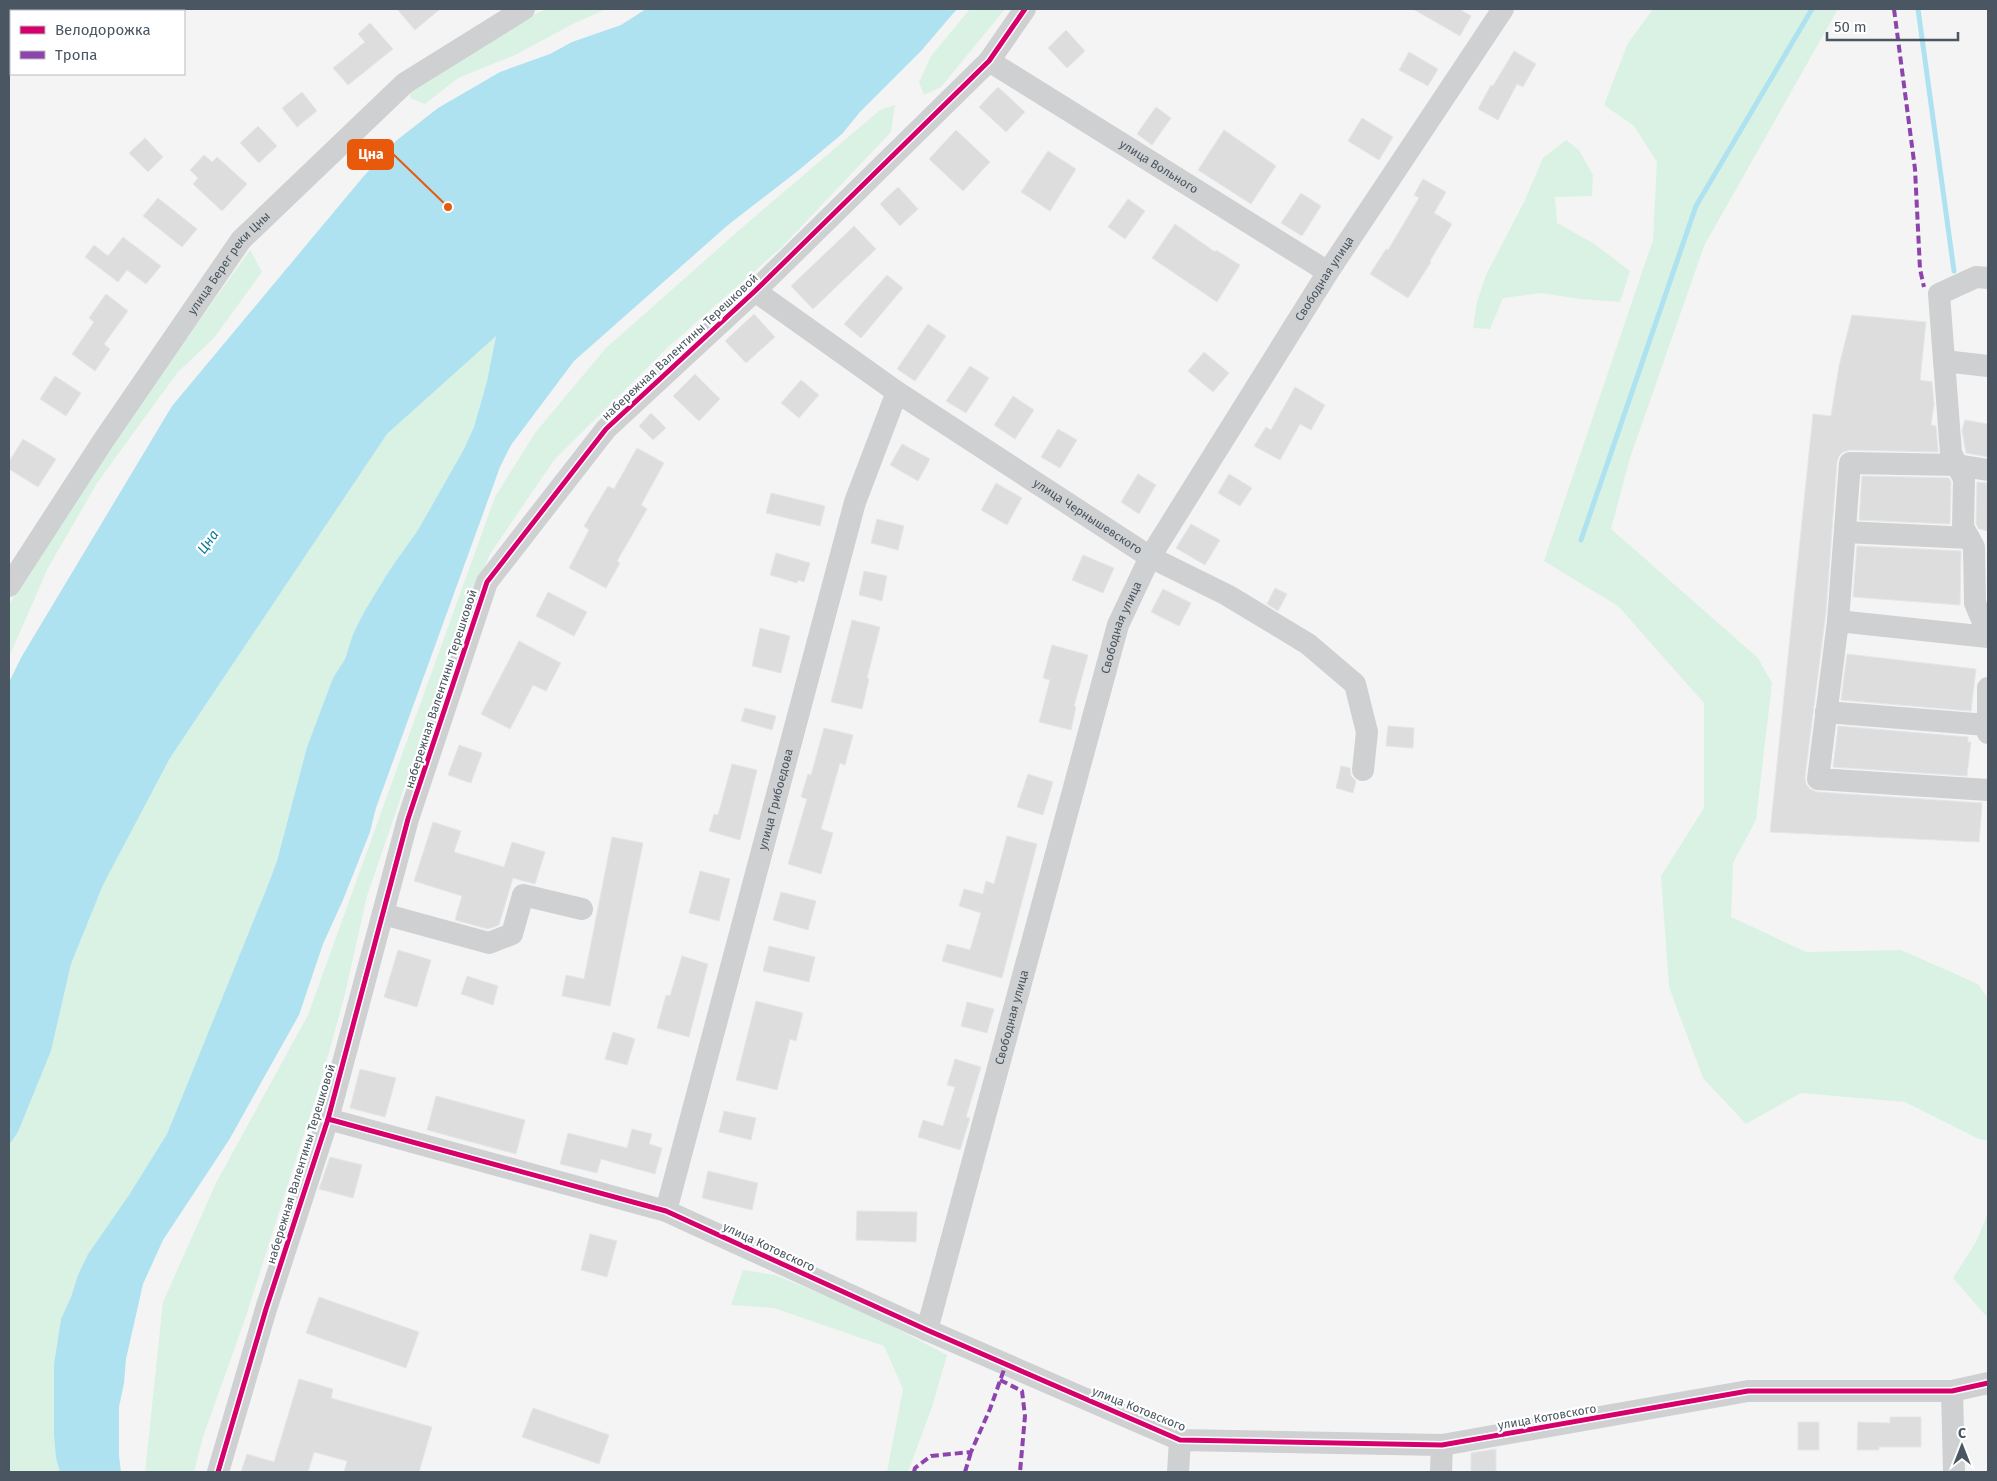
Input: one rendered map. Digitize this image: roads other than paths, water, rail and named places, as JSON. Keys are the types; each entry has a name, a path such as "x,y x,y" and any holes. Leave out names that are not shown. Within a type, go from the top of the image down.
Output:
{"street":[{"name":"улица Берег реки Цны","path":"9,586 103,441 241,240 405,84 524,9"},
{"name":"набережная Валентины Терешковой","path":"218,1472 266,1309 328,1119 408,819 487,582 606,429 755,291 989,61 1025,9"},
{"name":"Свободная улица","path":"927,1330 1118,625 1150,557 1328,272 1503,9"},
{"name":"улица Вольного","path":"989,61 1328,272"},
{"path":"1838,621 1988,636 1975,603 1974,547 1963,527 1964,479 1951,453 1939,294 1976,277 1988,278"},
{"name":"улица Чернышевского","path":"755,291 897,392 1150,557 1227,595 1308,644 1355,684 1367,732 1363,770"},
{"path":"1944,361 1988,366"},
{"name":"улица Грибоедова","path":"666,1211 855,502 897,392"},
{"path":"1988,470 1957,465 1850,463 1838,621 1818,779 1988,790"},
{"path":"1845,532 1969,538"},
{"path":"1826,712 1988,729 1988,688"},
{"path":"383,914 488,943 512,934 523,895 582,909"},
{"name":"улица Котовского","path":"328,1119 666,1211 927,1330 1180,1440 1442,1445 1748,1391 1952,1391 1988,1383"},
{"path":"1952,1391 1954,1472"},
{"path":"1178,1472 1180,1440"},
{"path":"1441,1472 1442,1445"}],"water":[{"path":"646,9 957,9 921,51 860,112 842,134 728,225 574,361 511,445 500,467 376,808 370,832 323,944 299,1015 229,1140 163,1240 143,1284 126,1359 119,1407 119,1456 121,1472 60,1472 56,1458 54,1436 54,1364 61,1319 88,1254 129,1195 167,1134 277,861 307,747 333,678 345,659 353,634 364,612 389,571 418,530 464,449 474,427 487,381 496,336 387,434 170,758 103,885 71,964 51,1051 18,1132 9,1145 9,682 22,656 172,406 363,177 397,140 438,108 500,72 550,54 572,42 621,25"}],"waterway":[{"path":"1581,540 1696,206 1812,9"},
{"path":"1918,9 1954,271"}],"place":[{"name":"Цна","path":"448,207"}]}
